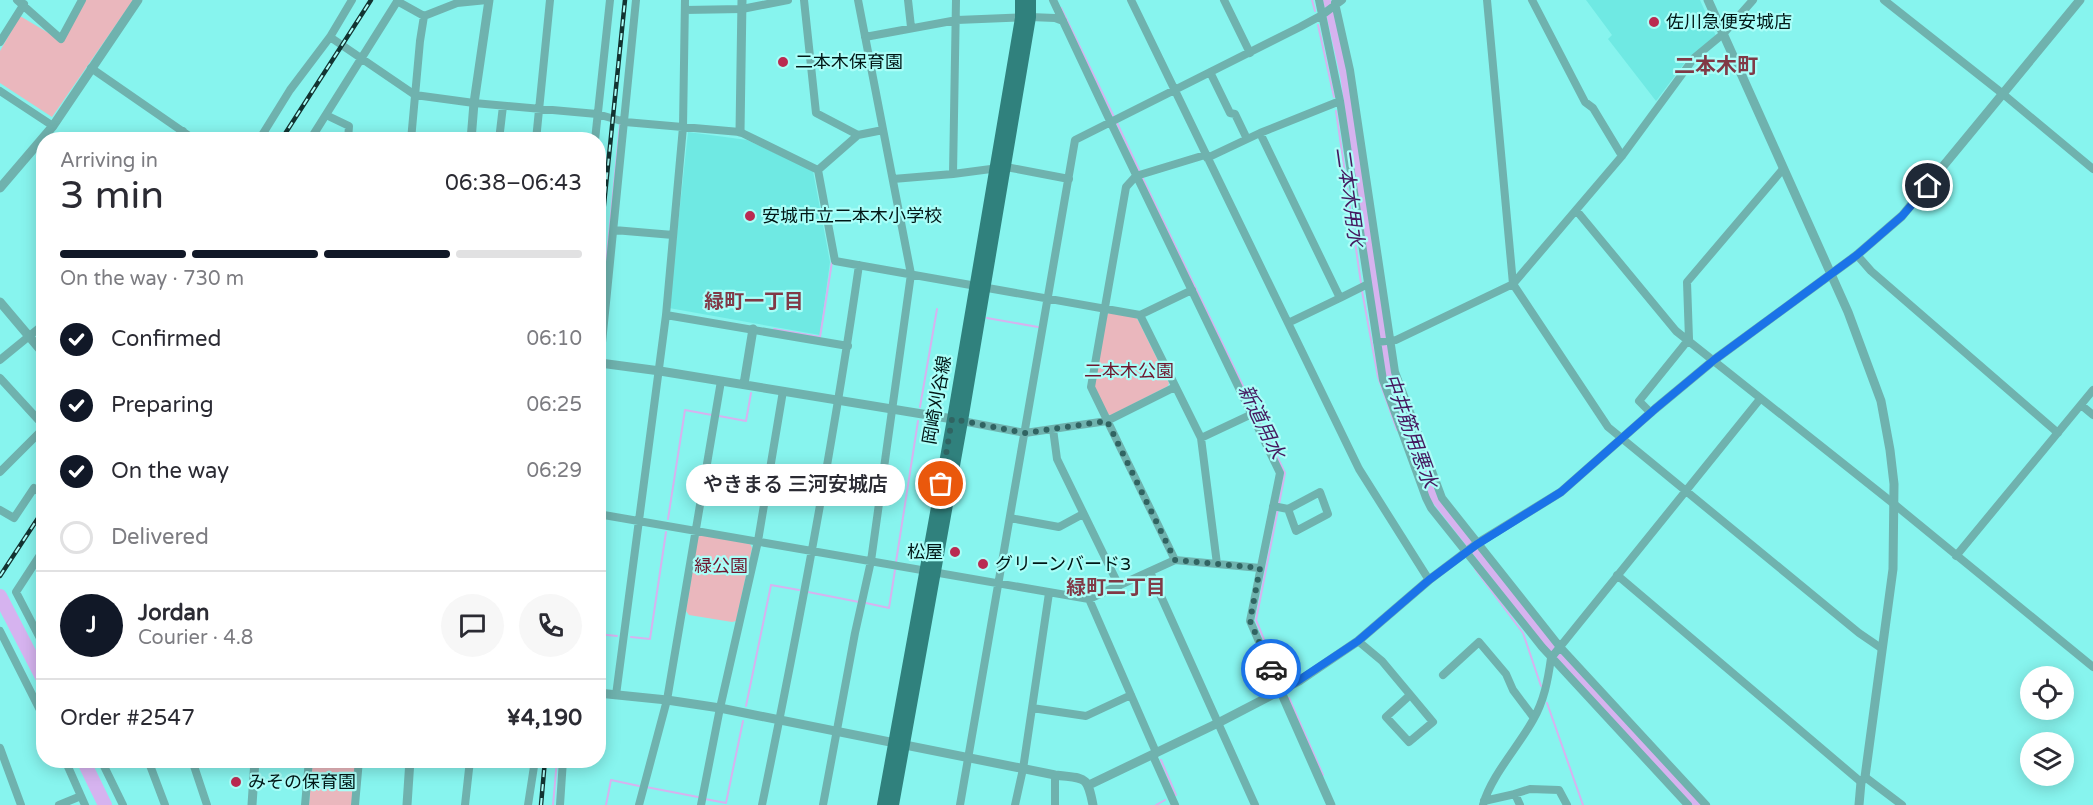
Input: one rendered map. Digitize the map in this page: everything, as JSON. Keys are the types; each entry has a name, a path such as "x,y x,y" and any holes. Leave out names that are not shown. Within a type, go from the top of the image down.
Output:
{"main road":[{"name":"岡崎刈谷線","path":"1021,0 1025,17"},
{"name":"岡崎刈谷線","path":"893,805 900,744 1025,17 1030,0"},
{"name":"岡崎刈谷線","path":"883,805 900,744"}],"street":[{"path":"0,42 20,2 61,39 82,0"},
{"path":"48,132 138,0"},
{"path":"263,132 290,90 330,37 352,0"},
{"path":"315,132 398,0 424,16"},
{"path":"424,16 456,2 488,0 472,132"},
{"path":"537,132 550,0"},
{"path":"596,132 610,0"},
{"path":"606,306 636,0"},
{"path":"616,695 666,315 683,127 685,0"},
{"path":"685,10 789,0"},
{"path":"804,0 816,113 858,135"},
{"path":"823,805 871,561 911,274 858,0"},
{"path":"908,0 911,27"},
{"path":"953,174 956,0"},
{"path":"1053,0 1280,473 1280,507 1260,568 1250,621 1331,805"},
{"path":"1131,0 1359,470 1429,580"},
{"path":"1224,0 1250,53"},
{"path":"1319,0 1340,101 1383,380 1426,498 1431,508 1473,547 1560,647 1706,805"},
{"path":"1487,0 1513,284 1608,427 1620,439 1881,648"},
{"path":"1532,0 1585,102 1593,108 1622,156"},
{"path":"1708,0 1832,273 1881,401 1890,450 1894,504 1893,569 1858,805"},
{"path":"1377,342 1396,340 1513,284 1622,156 1694,58 1723,34 1753,0"},
{"path":"1884,0 2003,94 2093,170"},
{"path":"1089,785 1281,692 1358,641 1429,580 1473,547 1561,492 1714,360 1857,255 1912,205 2080,0"},
{"path":"960,805 1075,140 1250,53 1322,15 1338,2 1395,372 1442,498 1473,547 1551,658 1688,805"},
{"path":"740,132 742,5"},
{"path":"412,132 424,16"},
{"path":"865,37 957,20 1025,17 1055,18 1063,21"},
{"path":"330,37 415,95 474,103 597,114 625,122 740,132 818,170"},
{"path":"91,68 183,131"},
{"path":"1210,72 1230,113 1235,114 1246,139"},
{"path":"1,95 53,126"},
{"path":"1175,560 1091,387 1126,187 1136,176 1206,156 1340,101"},
{"path":"500,132 503,106"},
{"path":"326,115 350,126 349,132"},
{"path":"818,170 858,135 883,130"},
{"path":"1260,133 1340,298"},
{"path":"0,188 36,146"},
{"path":"893,179 1001,167 1069,179"},
{"path":"1651,413 1639,401 1689,339 1687,282 1784,169"},
{"path":"818,170 835,261 1140,315 1192,290"},
{"path":"1576,210 1676,331 1689,339 1760,399 1894,504 2093,668"},
{"path":"614,230 673,236"},
{"path":"1857,255 1871,270 2058,433"},
{"path":"762,805 812,551 848,346 859,265"},
{"path":"1288,323 1368,284"},
{"path":"0,302 36,346"},
{"path":"666,315 848,346"},
{"path":"1140,315 1201,438 1217,564"},
{"path":"744,384 753,328"},
{"path":"0,360 36,330"},
{"path":"606,364 660,370 838,399 1025,433 1107,421 1175,387"},
{"path":"0,378 36,418"},
{"path":"639,805 667,700 721,381"},
{"path":"1956,556 2093,390"},
{"path":"701,805 720,708 758,541 783,391"},
{"path":"1484,803 1488,791 1534,718 1547,687 1551,658 1760,399"},
{"path":"2081,405 2093,415"},
{"path":"1201,438 1252,414"},
{"path":"1053,429 1057,459 1119,586"},
{"path":"0,472 36,435"},
{"path":"0,510 14,518 34,488 36,489"},
{"path":"1320,492 1329,514 1296,531 1280,507 1320,492"},
{"path":"1010,518 1059,527 1083,514"},
{"path":"606,515 1089,599 1175,560 1260,568"},
{"path":"36,561 16,592 36,631"},
{"path":"1150,572 1255,805"},
{"path":"1617,575 1863,780 1902,805"},
{"path":"1015,805 1023,769 1050,593"},
{"path":"1089,599 1155,750 1154,754 1175,805"},
{"path":"0,631 36,702"},
{"path":"1358,641 1382,661 1433,722 1408,742 1386,717 1410,695"},
{"path":"1443,675 1479,642 1506,674 1513,690 1534,718"},
{"path":"606,694 720,708 1023,769 1082,778 1089,785 1094,805"},
{"path":"1032,708 1086,716 1131,696"},
{"path":"0,748 21,805"},
{"path":"69,768 85,805"},
{"path":"105,768 123,805"},
{"path":"151,768 165,805"},
{"path":"195,768 207,805"},
{"path":"252,805 254,768"},
{"path":"305,805 308,768"},
{"path":"355,805 358,768"},
{"path":"407,805 410,768"},
{"path":"465,805 469,768"},
{"path":"528,805 534,768"},
{"path":"560,805 562,768"},
{"path":"1055,775 1055,805"},
{"path":"1484,803 1530,789 1559,790 1567,805"},
{"path":"1514,794 1520,805"},
{"path":"59,805 81,796"}],"shaded area":[{"name":"佐川急便安城店","path":"1586,0 1700,0 1716,36 1686,61 1656,101 1608,39 1612,35"},
{"name":"安城市立二本木小学校","path":"688,132 747,140 813,171 830,262 820,335 669,308"}],"green space":[{"path":"85,0 133,0 52,117 0,83 0,51 20,16 62,41"},
{"name":"二本木公園","path":"1109,313 1135,317 1138,320 1169,383 1168,386 1111,415 1107,414 1094,387 1106,316"},
{"name":"緑公園","path":"702,535 750,544 752,548 736,621 689,615 686,611 698,537"},
{"path":"312,768 355,768 352,805 309,805"}],"waterway":[{"name":"二本木用水","path":"1312,0 1315,11"},
{"name":"中井筋用悪水","path":"1327,0 1344,75 1388,375 1434,498 1552,648 1698,805"},
{"name":"新道用水","path":"1061,8 1114,117"},
{"name":"二本木用水","path":"1318,25 1334,97"},
{"name":"二本木用水","path":"1336,111 1361,283"},
{"name":"新道用水","path":"1117,123 1140,172"},
{"path":"606,265 620,125"},
{"name":"新道用水","path":"1142,177 1285,473 1279,504"},
{"path":"774,329 820,337 832,262"},
{"name":"二本木用水","path":"1362,291 1378,377 1397,430"},
{"path":"920,407 937,309"},
{"path":"987,318 1038,327"},
{"path":"719,416 746,421 751,393"},
{"path":"668,519 685,410 712,415"},
{"path":"896,562 918,421"},
{"name":"新道用水","path":"1278,509 1256,620 1281,681"},
{"path":"631,637 650,639 666,532"},
{"name":"二本木用水","path":"1475,569 1523,633 1541,686"},
{"path":"866,603 889,608 895,570"},
{"path":"746,706 771,585 799,590"},
{"path":"808,592 859,602"},
{"path":"0,596 36,666"},
{"path":"606,635 617,636"},
{"name":"新道用水","path":"1289,698 1323,775"},
{"name":"二本木用水","path":"1547,703 1583,805"},
{"path":"705,799 726,803 743,721"},
{"path":"1161,760 1176,795"},
{"path":"87,768 105,805"},
{"path":"553,805 556,768"},
{"path":"606,805 611,780 639,786"},
{"path":"646,787 698,797"},
{"path":"1156,805 1165,800"}],"railway":[{"path":"286,132 371,0"},
{"path":"606,185 625,0"},
{"path":"0,576 36,521"},
{"path":"541,805 544,768"}],"way so far":[{"path":"941,484 952,419 1025,433 1107,421 1175,560 1260,568 1250,621 1271,669"}],"place":[{"name":"佐川急便安城店","path":"1654,22"},
{"name":"二本木保育園","path":"783,62"},
{"name":"安城市立二本木小学校","path":"750,216"},
{"name":"やきまる 三河安城店","path":"941,484"},
{"name":"松屋","path":"955,552"},
{"name":"グリーンバード3","path":"983,564"},
{"name":"みその保育園","path":"236,782"}],"district":[{"name":"二本木町","path":"1716,66"},
{"name":"緑町一丁目","path":"754,302"},
{"name":"緑町二丁目","path":"1116,588"}],"route":[{"path":"1271,669 1281,692 1358,641 1429,580 1476,545 1561,492 1714,360 1857,255 1902,216 1928,186"}]}
